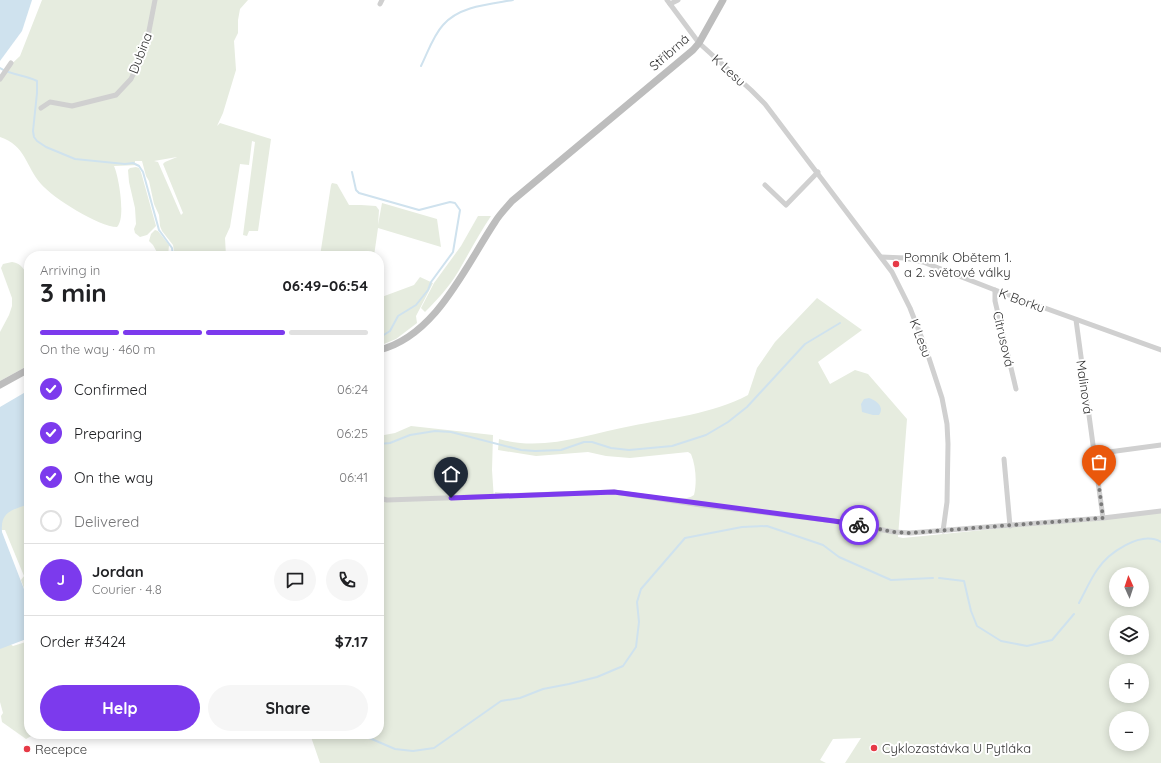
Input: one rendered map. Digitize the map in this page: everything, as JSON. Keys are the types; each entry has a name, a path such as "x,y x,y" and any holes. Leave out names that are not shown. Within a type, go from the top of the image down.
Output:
{"street":[{"name":"Dubina","path":"41,108 50,102 72,106 116,95 131,79 141,57 148,36 155,0"},
{"path":"668,2 678,0"},
{"name":"Stříbrná","path":"384,348 411,334 428,320 438,309 466,268 495,221 512,201 693,50 699,43 723,0"},
{"name":"K Lesu","path":"668,2 699,43 765,104 818,172 892,272 910,308 926,349 942,398 947,424 948,444 947,502 943,531"},
{"path":"0,78 11,63"},
{"path":"765,185 786,205 818,172"},
{"name":"K Borku","path":"881,257 905,258 923,262 994,290 1161,350"},
{"name":"Citrusová","path":"994,290 995,301 1016,389"},
{"name":"Malinová","path":"1076,320 1103,518"},
{"path":"0,385 24,372"},
{"path":"1094,454 1161,445"},
{"path":"1004,460 1010,526"},
{"path":"384,499 614,492 834,521 894,532 910,533 1103,518 1161,511"}],"shaded area":[{"path":"42,0 248,0 240,9 238,33 234,41 236,70 223,113 217,126 220,123 271,139 258,231 249,231 247,236 243,235 255,142 252,141 249,165 240,164 230,227 225,238 226,251 174,251 173,245 160,226 159,215 154,204 149,181 142,161 135,161 135,164 139,165 114,166 121,198 121,216 120,223 117,227 99,222 77,211 47,190 36,177 15,145 0,137 0,75 20,56","holes":["177,157 163,164 183,213 181,215 158,162 154,161"]},
{"path":"136,167 139,168 141,172 156,226 147,235 140,237 135,233 134,229 136,224 135,208 128,170"},
{"path":"332,183 337,184 349,205 376,206 379,210 378,225 382,203 437,219 441,247 378,228 375,251 321,251"},
{"path":"478,216 491,216 454,278 443,293 425,312 421,308 434,283 461,246"},
{"path":"155,230 158,231 169,245 168,251 156,251 149,241 151,234"},
{"path":"12,262 18,264 24,271 24,368 0,381 0,332 12,306 12,298 1,268 3,264"},
{"path":"420,277 433,283 416,316 417,323 396,339 384,344 384,296 414,285"},
{"path":"817,298 862,330 818,362 830,384 855,370 868,374 907,419 898,537 903,538 1161,512 1161,763 845,763 861,738 833,739 820,760 826,763 320,763 312,739 384,739 384,435 395,433 411,426 493,435 492,470 494,500 495,492 620,492 671,498 684,498 694,495 696,480 693,459 691,454 688,452 630,458 606,456 588,452 536,456 498,450 499,439 516,443 549,443 691,415 720,407 748,395 757,368 775,342"},
{"path":"24,505 24,576 5,530 1,530 1,523 5,514 13,508"},
{"path":"24,576 24,588 21,580"},
{"path":"24,643 24,738 2,722 1,716 3,713 0,702 0,648 10,644 13,646"}],"water":[{"path":"0,0 32,0 22,31 0,61"},
{"path":"24,393 24,506 5,515 2,525 2,532 24,589 24,640 0,649 0,407"},
{"path":"869,398 879,404 881,412 879,415 862,412 861,404 864,399"}],"waterway":[{"path":"421,66 436,34 450,19 457,14 475,7 513,0"},
{"path":"0,68 37,81 33,131 34,137 37,141 46,147 75,159 125,164 133,163 139,166 143,172 159,230 172,248 172,251"},
{"path":"352,172 356,190 359,193 419,210 450,202 455,203 460,210 453,252 431,282 428,290 416,305 398,316 390,331 384,335"},
{"path":"384,444 390,443 410,435 435,431 451,432 521,450 535,451 561,450 584,442 592,442 611,448 629,450 672,446 706,435 728,422 747,407 805,344 840,323"},
{"path":"372,739 395,749 413,751 434,748 501,701 520,698 543,689 597,677 623,666 636,647 639,622 637,602 641,589 685,538 742,527 767,526 823,545 839,557 891,580 933,578"},
{"path":"1079,603 1102,563 1117,551 1126,545 1144,539 1153,539 1161,542"},
{"path":"939,578 964,581 971,611 977,626 1001,641 1027,646 1052,640 1074,614"}],"way so far":[{"path":"859,525 894,532 910,533 1103,518 1099,486"}],"place":[{"name":"Pomník Obětem 1. a 2. světové války","path":"896,264"},
{"name":"Cyklozastávka U Pytláka","path":"874,748"},
{"name":"Recepce","path":"27,749"}],"route":[{"path":"451,498 614,492 859,525"}]}
